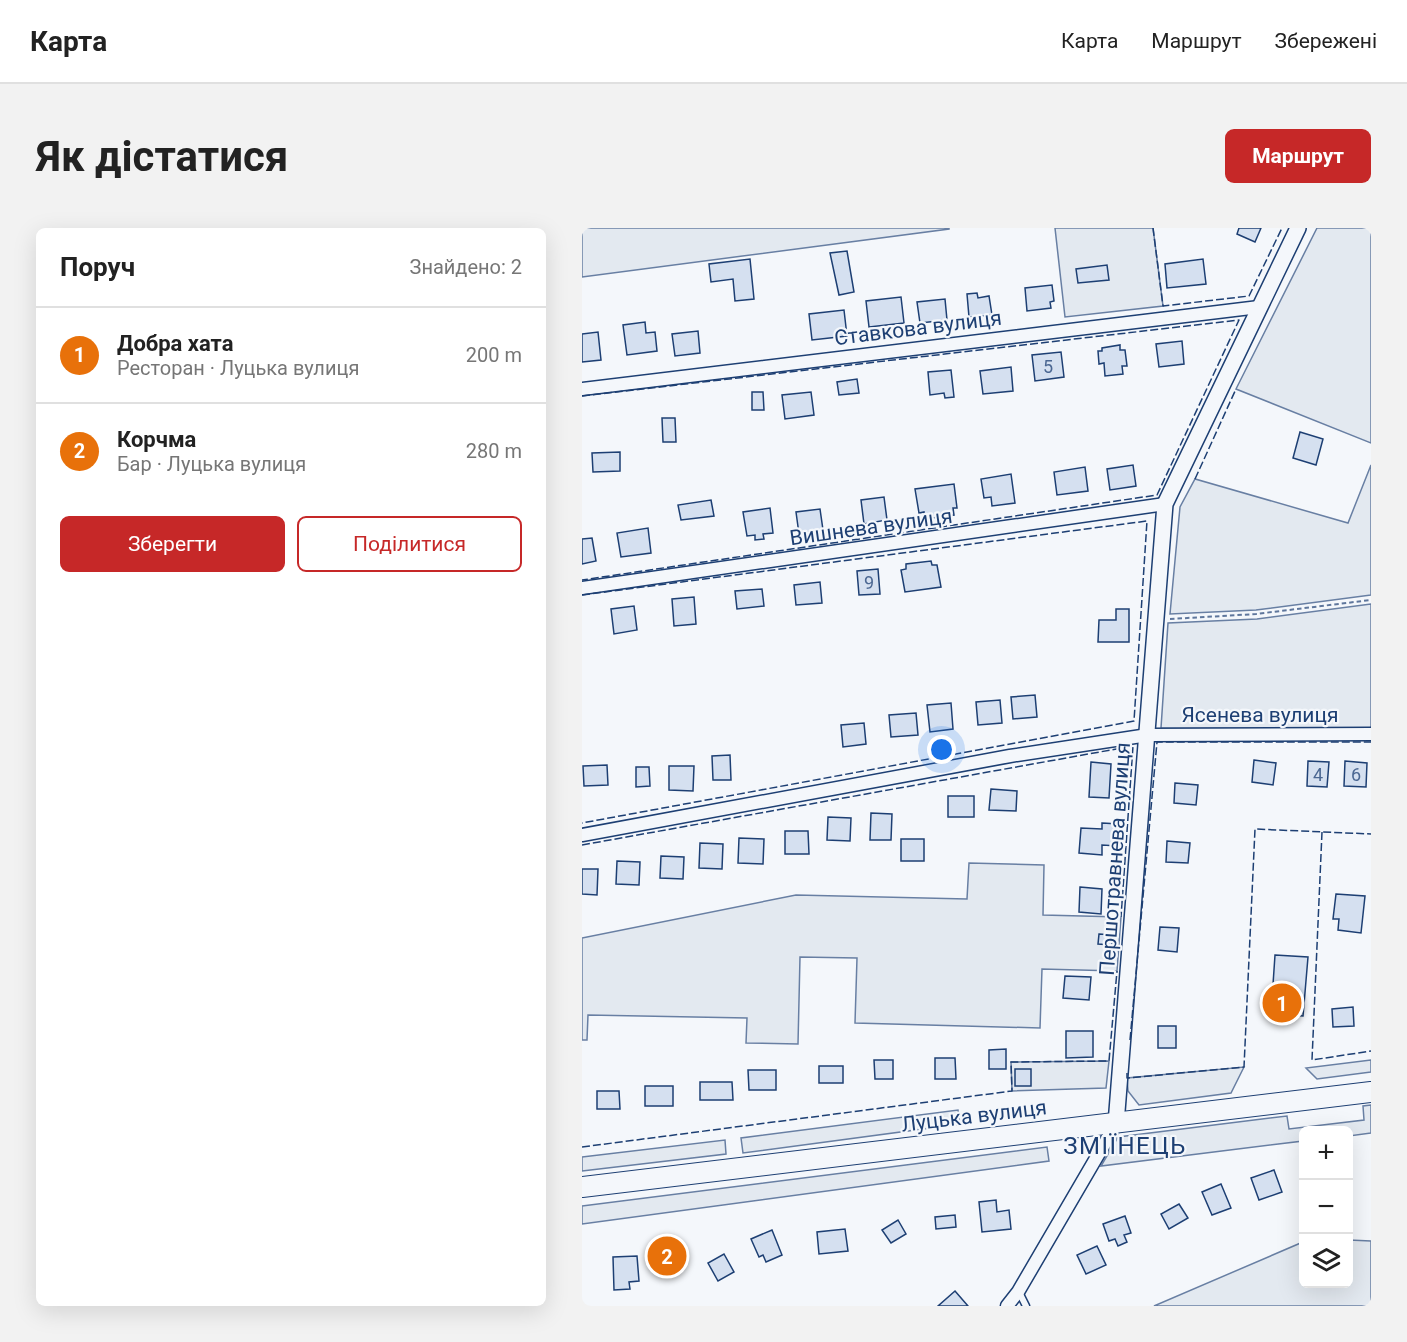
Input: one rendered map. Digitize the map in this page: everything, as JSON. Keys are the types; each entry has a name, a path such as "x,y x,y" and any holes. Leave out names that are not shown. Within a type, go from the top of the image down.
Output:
{"main road":[{"name":"Луцька вулиця","path":"582,1187 1371,1092"}],"street":[{"path":"1148,735 1165,504 1298,228"},
{"name":"Ставкова вулиця","path":"582,389 1259,307"},
{"name":"Вишнева вулиця","path":"582,588 1165,504"},
{"name":"Ясенева вулиця","path":"1148,735 1371,734"},
{"name":"Першотравнева вулиця","path":"582,835 1010,756 1148,735 1116,1124"},
{"path":"1007,1306 1018,1292 1116,1124"}],"lane":[{"path":"1018,1292 1026,1306"}],"path":[{"path":"1156,620 1256,614 1371,600"}],"shaded area":[{"path":"582,228 949,228 949,229 582,277"},
{"path":"1055,228 1153,228 1163,306 1065,317"},
{"path":"1317,228 1371,228 1371,443 1236,389"},
{"path":"1371,465 1371,595 1256,610 1170,614 1180,507 1195,479 1348,523"},
{"path":"1371,604 1371,729 1161,728 1168,623 1257,619"},
{"path":"969,863 1044,865 1043,915 1121,917 1117,971 1042,969 1040,1028 855,1023 857,958 800,957 798,1044 746,1043 747,1018 588,1015 587,1040 582,1040 582,938 796,895 967,899"},
{"path":"1371,1060 1371,1072 1317,1079 1306,1068"},
{"path":"1109,1061 1106,1088 1012,1091 1011,1062"},
{"path":"1244,1067 1231,1093 1139,1105 1128,1091 1127,1078"},
{"path":"1371,1105 1371,1133 1353,1135 1353,1126 1314,1126 1364,1120 1363,1106"},
{"path":"958,1110 960,1124 743,1153 741,1138"},
{"path":"1287,1116 1289,1129 1299,1128 1299,1141 1101,1166 1118,1137"},
{"path":"725,1140 726,1154 582,1171 582,1157"},
{"path":"1047,1147 1049,1161 582,1224 582,1206"},
{"path":"1353,1240 1371,1241 1371,1306 1154,1306 1299,1244 1299,1288 1353,1288"}],"building":[{"path":"1239,228 1261,228 1255,242 1237,234"},
{"path":"847,251 854,292 839,295 830,253"},
{"path":"750,259 754,299 735,301 733,279 711,282 709,264"},
{"path":"1203,259 1206,284 1167,288 1165,264"},
{"path":"1107,265 1109,280 1078,283 1076,269"},
{"path":"1052,285 1054,301 1050,302 1051,308 1027,311 1025,288"},
{"path":"977,293 978,298 989,296 992,315 969,317 967,294"},
{"path":"901,297 904,323 869,327 866,301"},
{"path":"945,299 947,320 920,323 917,302"},
{"path":"844,310 847,336 812,340 809,314"},
{"path":"645,322 646,333 655,332 657,351 627,355 623,325"},
{"path":"698,331 700,353 675,356 672,334"},
{"path":"598,332 601,360 582,362 582,334"},
{"path":"1182,341 1184,364 1159,367 1156,344"},
{"path":"1120,345 1120,350 1125,350 1127,366 1122,366 1123,374 1105,376 1104,363 1099,364 1098,351 1102,351 1102,348"},
{"path":"1061,352 1064,377 1035,381 1032,355"},
{"path":"1011,367 1013,391 983,394 980,371"},
{"path":"951,370 954,397 945,398 944,393 930,395 928,372"},
{"path":"857,379 859,393 839,395 837,382"},
{"path":"752,392 763,392 764,410 752,410"},
{"path":"811,392 814,415 785,419 782,395"},
{"path":"662,418 675,418 676,442 663,442"},
{"path":"1300,432 1323,439 1316,465 1293,458"},
{"path":"620,452 620,471 593,472 592,453"},
{"path":"1133,465 1136,486 1110,490 1107,469"},
{"path":"1085,467 1088,491 1057,495 1054,472"},
{"path":"1011,474 1015,503 992,506 991,497 984,498 981,479"},
{"path":"954,484 957,508 953,508 954,515 925,519 924,512 919,513 915,489"},
{"path":"884,497 887,520 864,524 861,500"},
{"path":"711,500 714,516 681,520 678,505"},
{"path":"770,508 773,533 763,534 764,539 755,540 755,535 747,536 743,512"},
{"path":"820,509 823,530 799,534 796,512"},
{"path":"648,528 651,553 621,557 617,533"},
{"path":"592,538 596,561 582,564 582,539"},
{"path":"931,561 932,565 937,565 941,587 905,592 901,570 906,569 906,564"},
{"path":"878,569 880,594 859,595 857,571"},
{"path":"820,582 822,603 796,605 794,585"},
{"path":"762,589 764,606 737,609 735,591"},
{"path":"694,597 696,624 674,626 672,599"},
{"path":"634,606 637,630 614,634 611,609"},
{"path":"1116,609 1129,609 1129,642 1098,642 1099,620 1116,620"},
{"path":"1035,695 1037,717 1013,719 1011,697"},
{"path":"1000,700 1002,723 978,725 976,702"},
{"path":"951,703 953,729 930,732 927,705"},
{"path":"916,713 918,735 891,737 889,715"},
{"path":"864,723 866,744 843,747 841,725"},
{"path":"730,755 731,780 713,780 712,756"},
{"path":"1254,760 1276,763 1273,785 1252,782"},
{"path":"1308,761 1329,762 1327,787 1307,786"},
{"path":"1345,761 1367,763 1366,787 1344,786"},
{"path":"1091,762 1111,764 1109,798 1089,797"},
{"path":"607,765 608,785 584,786 583,766"},
{"path":"669,766 694,766 693,791 669,790"},
{"path":"636,767 649,767 650,786 636,787"},
{"path":"1175,783 1198,785 1196,805 1174,803"},
{"path":"991,789 1017,791 1016,811 989,810"},
{"path":"948,796 974,796 974,817 948,817"},
{"path":"871,813 892,814 891,840 870,840"},
{"path":"828,817 851,818 850,841 827,840"},
{"path":"1102,823 1119,824 1118,846 1102,845 1102,855 1079,853 1081,828 1102,829"},
{"path":"785,831 808,831 809,854 785,854"},
{"path":"739,838 764,839 763,864 738,863"},
{"path":"901,839 924,839 924,861 901,861"},
{"path":"1167,841 1190,843 1188,863 1166,862"},
{"path":"700,843 723,844 722,869 699,868"},
{"path":"661,856 684,857 683,879 660,878"},
{"path":"617,861 640,862 639,885 616,884"},
{"path":"582,869 598,869 597,895 582,894"},
{"path":"1080,887 1102,889 1101,914 1079,912"},
{"path":"1336,894 1365,896 1361,933 1338,930 1339,919 1333,919"},
{"path":"1160,927 1179,928 1177,952 1158,950"},
{"path":"1099,934 1112,935 1112,945 1098,944"},
{"path":"1275,955 1308,957 1303,1016 1271,1014"},
{"path":"1065,976 1091,977 1089,1000 1063,998"},
{"path":"1353,1007 1354,1026 1333,1027 1332,1009"},
{"path":"1158,1026 1176,1026 1176,1048 1158,1048"},
{"path":"1066,1031 1093,1031 1093,1057 1066,1058"},
{"path":"1006,1049 1006,1069 989,1069 989,1050"},
{"path":"935,1058 955,1058 956,1079 935,1079"},
{"path":"874,1060 893,1060 893,1079 875,1079"},
{"path":"819,1066 843,1066 843,1083 819,1083"},
{"path":"1015,1069 1031,1069 1031,1086 1015,1086"},
{"path":"748,1070 776,1070 776,1090 749,1090"},
{"path":"700,1082 732,1082 733,1100 700,1100"},
{"path":"645,1086 673,1086 673,1106 645,1106"},
{"path":"597,1091 619,1091 620,1109 597,1109"},
{"path":"1274,1170 1282,1192 1259,1200 1251,1178"},
{"path":"1221,1184 1231,1208 1212,1215 1202,1192"},
{"path":"996,1200 997,1212 1009,1210 1011,1229 982,1232 979,1202"},
{"path":"1179,1204 1188,1218 1169,1229 1161,1214"},
{"path":"955,1215 956,1227 936,1229 935,1217"},
{"path":"1125,1216 1131,1233 1124,1235 1127,1242 1118,1246 1115,1239 1109,1241 1103,1224"},
{"path":"898,1220 906,1234 891,1243 882,1230"},
{"path":"845,1229 848,1251 819,1254 817,1232"},
{"path":"772,1230 782,1255 766,1262 763,1255 759,1257 751,1239"},
{"path":"670,1243 673,1250 677,1249 684,1265 665,1273 661,1261 657,1263 652,1251"},
{"path":"1097,1246 1106,1265 1086,1274 1077,1255"},
{"path":"724,1254 734,1272 718,1281 708,1263"},
{"path":"637,1256 639,1281 629,1282 630,1289 614,1290 613,1257"},
{"path":"955,1291 968,1306 938,1306"}],"fence":[{"path":"1153,228 1163,306 1249,296 1282,228"},
{"path":"582,396 1239,320 1157,495 582,580"},
{"path":"1195,479 1236,389"},
{"path":"582,595 1147,521 1134,721 582,823"},
{"path":"1130,1040 1157,742 1371,742"},
{"path":"582,845 1133,746 1121,917"},
{"path":"1127,1073 1127,1078 1244,1067 1255,829 1371,834"},
{"path":"1322,832 1312,1060 1371,1051"},
{"path":"582,1147 1012,1091 1011,1062 1109,1061 1117,971"}],"place":[{"name":"Добра хата","path":"1282,1003"},
{"name":"Корчма","path":"667,1256"}],"district":[{"name":"ЗМІЇНЕЦЬ","path":"1125,1146"}]}
